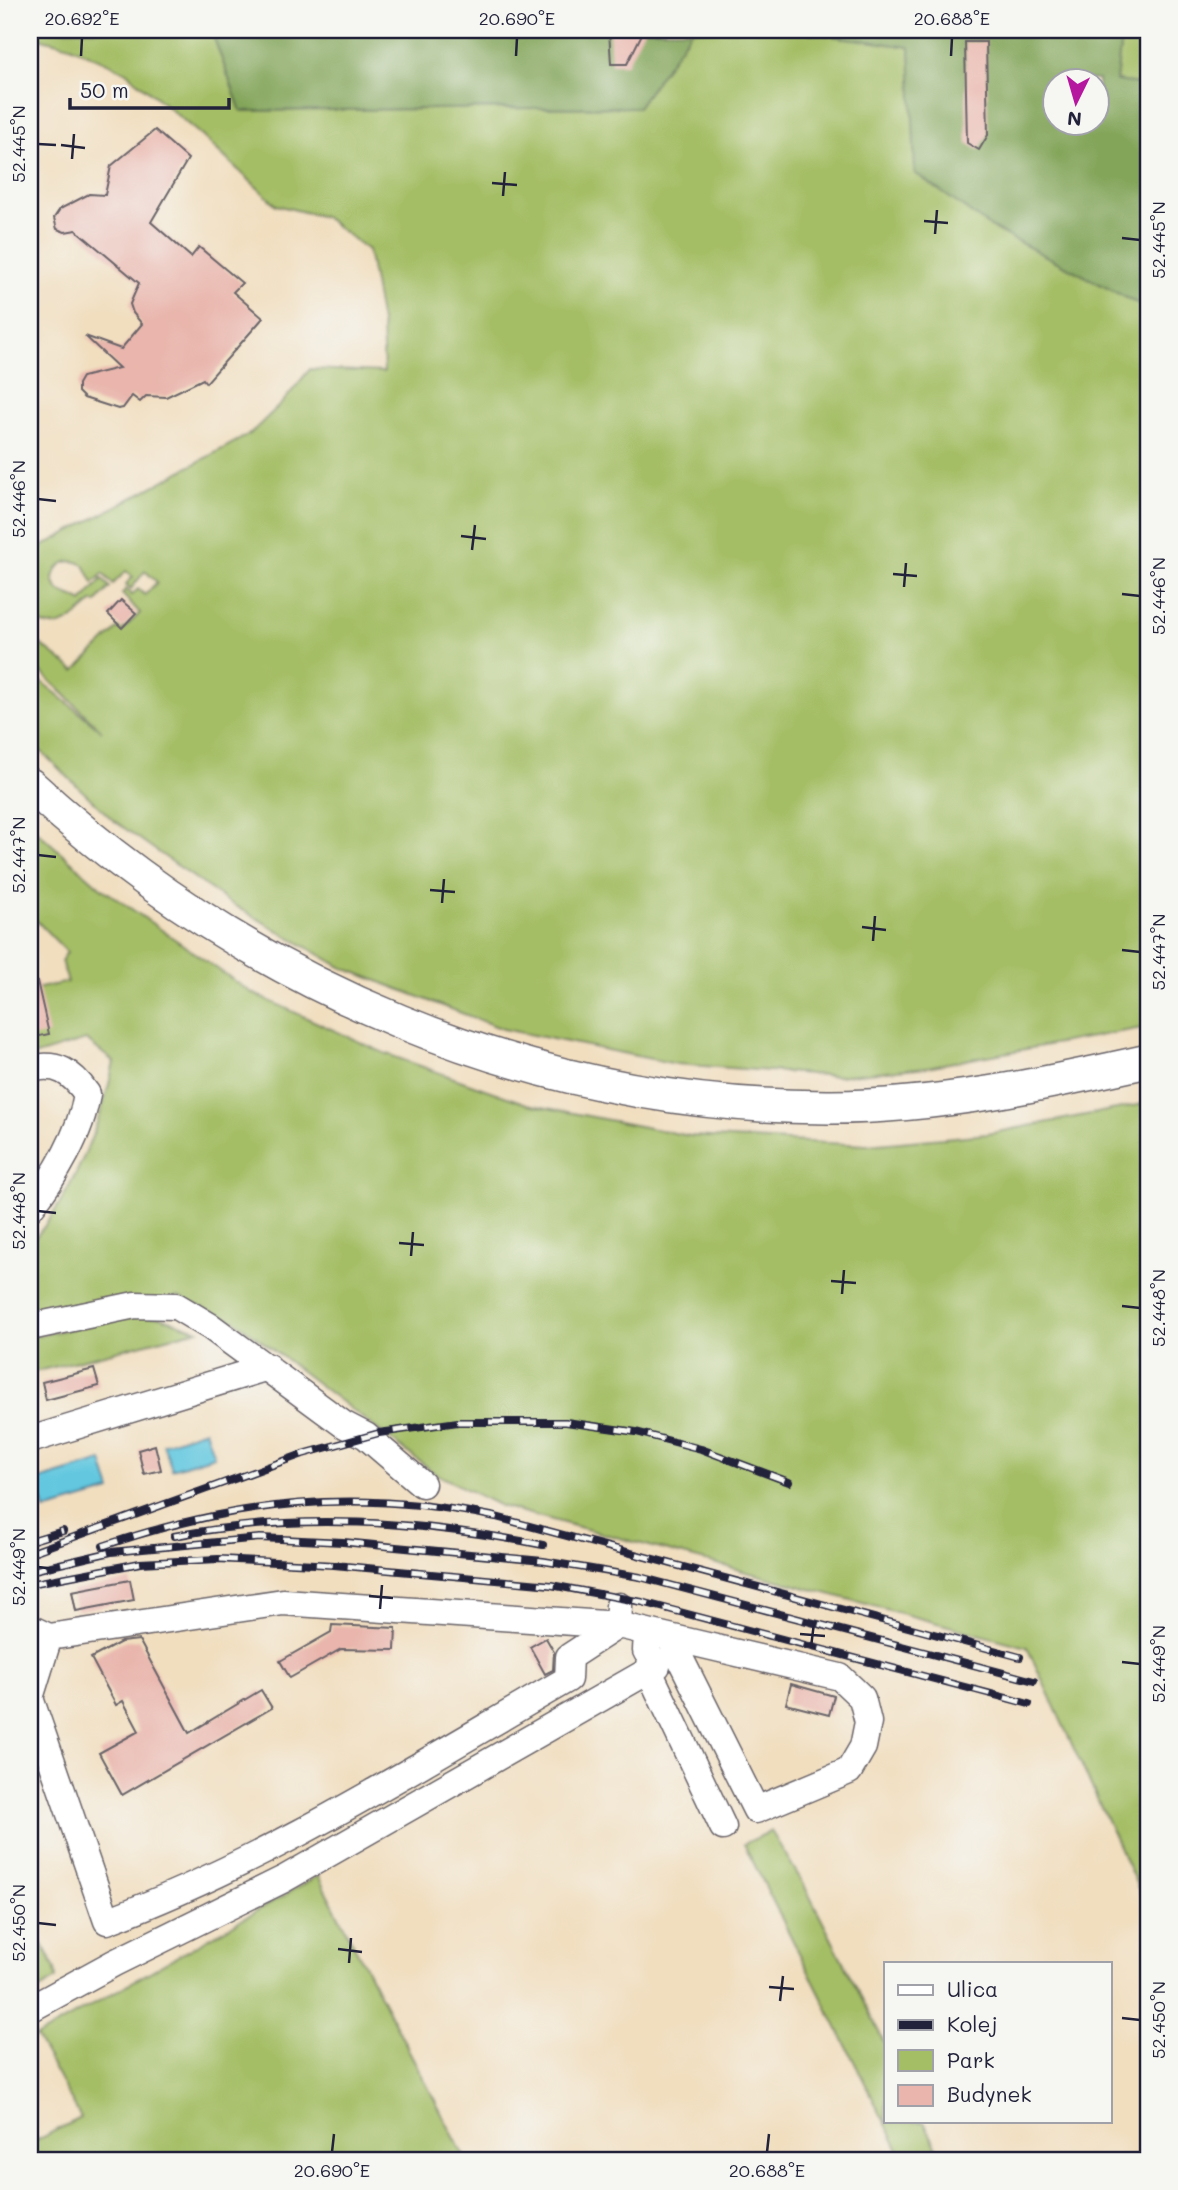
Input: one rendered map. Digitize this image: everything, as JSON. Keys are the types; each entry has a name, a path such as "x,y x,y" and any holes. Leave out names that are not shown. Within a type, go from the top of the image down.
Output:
{"main road":[{"path":"30,785 145,880 197,917 273,962 348,1000 424,1032 499,1058 588,1081 723,1102 845,1107 884,1105 991,1091 1148,1061"}],"street":[{"path":"30,1069 61,1068 75,1077 87,1094 84,1113 46,1188 30,1208"},
{"path":"30,1327 135,1305 176,1306 268,1367 343,1424 366,1436 422,1484"},
{"path":"30,1440 268,1367"},
{"path":"619,1616 569,1657 568,1679 299,1834 173,1896 107,1921 30,1698 40,1633 283,1602 619,1616 659,1635 840,1677 862,1698 867,1722 863,1747 849,1771 756,1810 659,1635"},
{"path":"659,1635 646,1651 723,1827"},
{"path":"30,2009 114,1963 284,1879 653,1669"}],"green space":[{"path":"30,30 211,30 241,111 638,107 692,30 790,30 910,47 916,173 992,228 1148,309 1148,1027 927,1067 838,1076 676,1064 503,1029 341,967 227,901 113,820 30,741 30,672 102,731 30,661 30,636 75,671 118,628 122,631 140,613 122,594 126,589 132,595 138,589 145,595 157,582 145,571 131,589 126,584 133,577 126,571 113,584 103,574 93,583 84,565 74,561 65,562 53,577 60,592 82,602 102,579 110,587 96,603 93,601 71,620 64,624 48,626 30,617 30,553 250,434 283,402 310,369 384,372 382,328 368,250 324,217 276,205 202,136 125,71 70,46 30,36"},
{"path":"211,30 692,30 638,107 241,111"},
{"path":"790,30 1122,30 1116,81 1148,85 1148,309 992,228 915,173 910,47"},
{"path":"1122,30 1148,30 1148,85 1116,81"},
{"path":"30,825 100,887 252,993 384,1053 527,1104 690,1136 867,1145 987,1134 1148,1103 1148,1909 1027,1647 500,1506 436,1474 234,1320 178,1297 30,1319 30,1243 45,1226 83,1158 102,1109 114,1062 86,1040 30,1057 30,990 68,982 61,961 67,952 30,914"},
{"path":"133,1316 160,1317 198,1330 30,1373 30,1337"},
{"path":"771,1831 803,1883 884,2042 884,2120 744,1844"},
{"path":"318,1876 466,2160 30,2160 30,2143 81,2118 36,2037"},
{"path":"30,1918 55,1969 56,1979 30,1995"},
{"path":"886,2124 925,2124 943,2160 904,2160"}],"water":[{"path":"205,1430 214,1456 172,1469 163,1444"},
{"path":"102,1461 111,1491 45,1510 36,1481"}],"building":[{"path":"609,30 644,30 627,64 611,64"},
{"path":"965,42 986,42 988,135 979,150 967,143"},
{"path":"155,130 188,159 151,222 191,257 199,247 242,283 233,292 263,318 206,383 203,379 166,397 146,396 140,402 132,396 123,408 118,409 84,398 78,392 82,377 119,368 85,336 121,349 142,324 130,304 139,283 76,230 65,232 57,229 54,218 60,209 89,194 105,195 111,166"},
{"path":"121,600 136,613 122,628 108,614"},
{"path":"37,981 49,1034 30,1038 30,982"},
{"path":"94,1369 99,1386 46,1400 42,1382"},
{"path":"155,1445 161,1470 144,1474 138,1450"},
{"path":"130,1580 134,1600 76,1611 72,1591"},
{"path":"332,1625 396,1628 395,1650 341,1649 290,1678 280,1661 331,1632"},
{"path":"546,1638 554,1652 553,1670 545,1674 530,1647"},
{"path":"139,1640 189,1733 261,1690 272,1708 122,1795 99,1753 139,1731 123,1701 116,1705 91,1658 121,1642"},
{"path":"791,1684 834,1696 829,1715 786,1704"}],"railway":[{"path":"30,1553 303,1454 379,1433 458,1422 566,1422 636,1432 701,1449 789,1482"},
{"path":"103,1546 201,1518 249,1509 345,1502 444,1508 496,1517 1020,1657"},
{"path":"174,1536 267,1524 359,1522 451,1530 543,1545"},
{"path":"30,1541 63,1531"},
{"path":"30,1571 111,1552 260,1538 343,1542 543,1561 640,1577 1034,1681"},
{"path":"30,1584 140,1563 218,1559 334,1565 551,1585 642,1602 1029,1704"}]}
